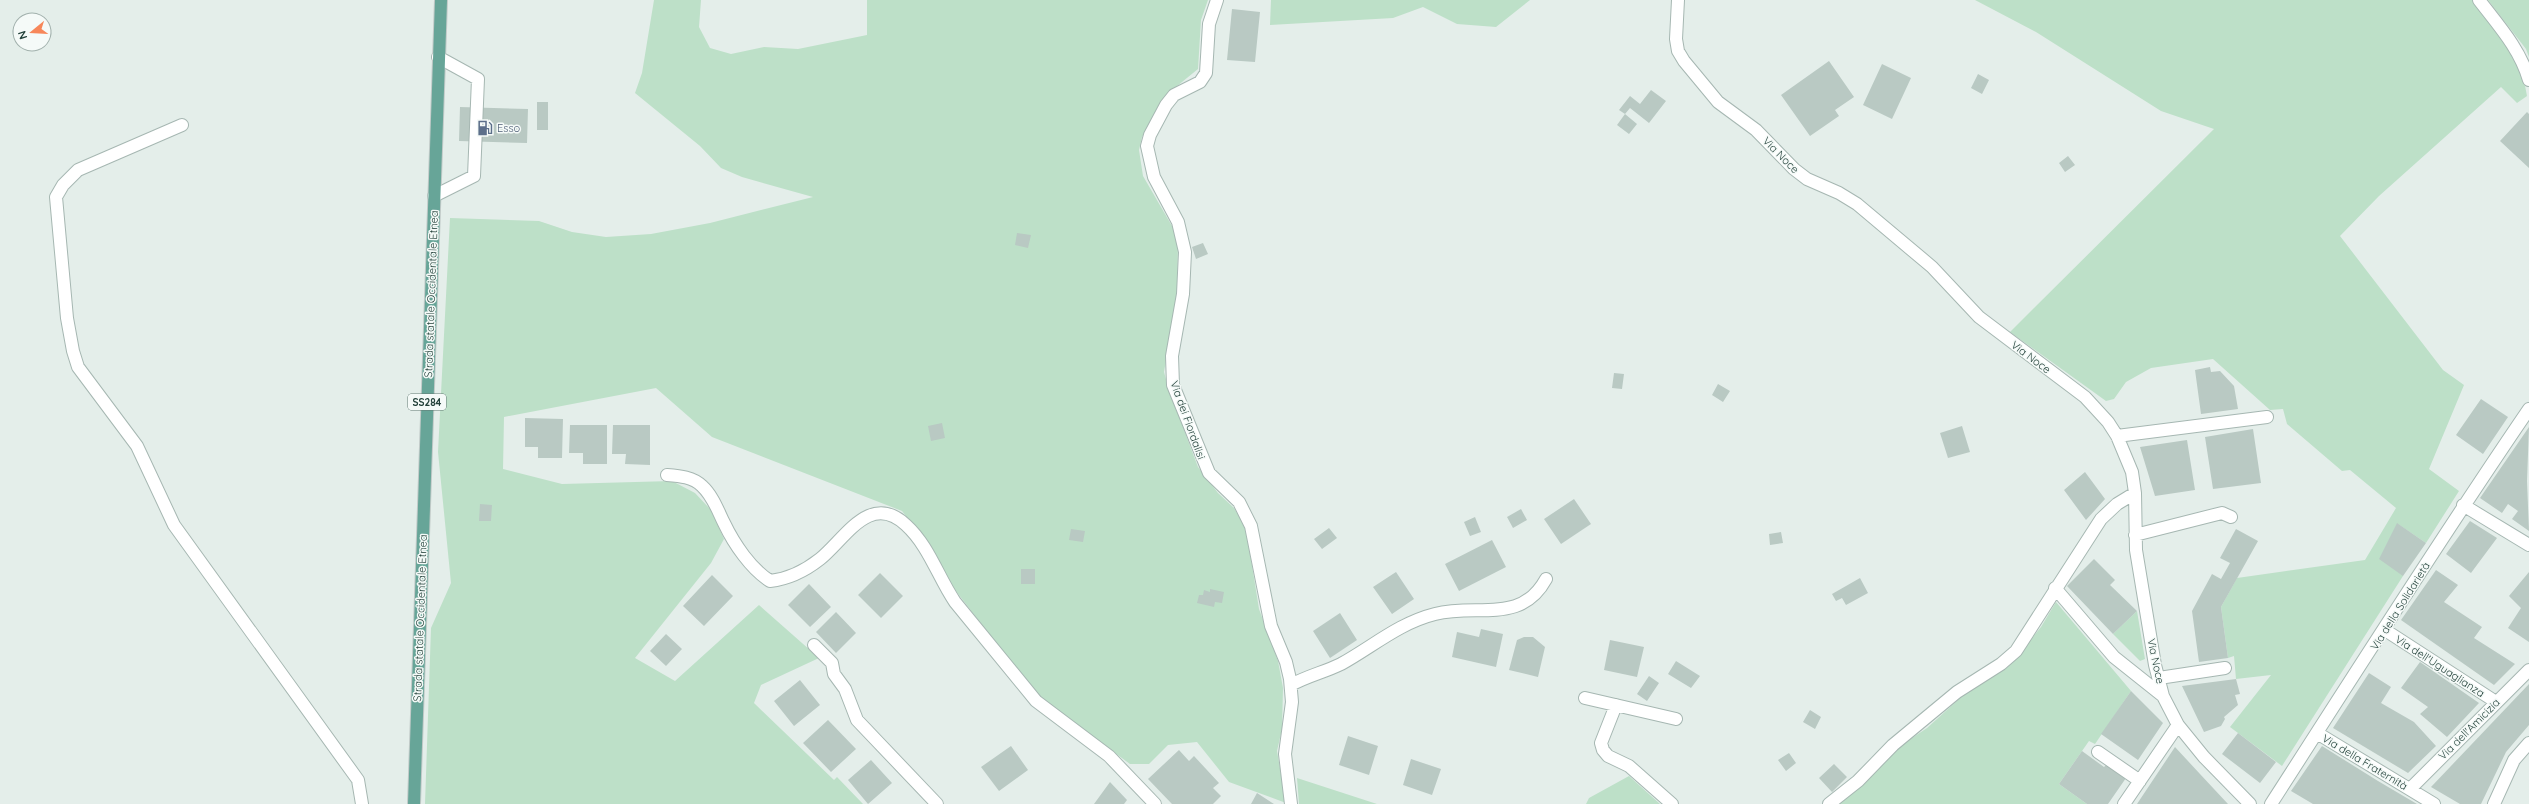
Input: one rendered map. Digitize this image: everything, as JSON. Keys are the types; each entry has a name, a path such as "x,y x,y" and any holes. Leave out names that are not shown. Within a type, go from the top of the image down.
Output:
{"main road":[{"name":"Strada statale Occidentale Etnea","path":"414,804 441,0"}],"street":[{"name":"Via dei Fiordalisi","path":"1217,0 1209,24 1206,73 1200,82 1174,95 1166,105 1150,135 1147,146 1154,177 1178,222 1185,252 1183,294 1171,371 1173,385 1209,473 1239,502 1251,526 1271,626 1286,662 1291,685 1292,702 1285,754 1291,804"},
{"name":"Via Noce","path":"1678,0 1676,39 1678,51 1684,61 1718,102 1756,130 1794,169 1807,179 1839,193 1857,204 1914,250 1978,317 2085,397 2108,422 2118,436 2132,472 2135,493 2136,550 2163,696 2178,725 2204,757 2250,804"},
{"path":"2479,0 2523,60 2529,80"},
{"path":"434,196 474,176 478,79 438,57"},
{"path":"182,125 78,170 63,184 56,197 67,318 73,351 78,367 137,446 174,525 358,780 362,804"},
{"name":"Via della Solidarietà","path":"2273,804 2463,506 2529,409"},
{"path":"2118,436 2267,417"},
{"path":"668,475 683,476 702,486 710,496 736,543 762,576 770,581 794,575 819,560 857,522 866,516 886,514 902,522 931,557 946,589 955,602 1036,701 1109,756 1155,804"},
{"path":"1829,804 1957,692 2001,664 2016,651 2034,627 2055,588 2101,519 2117,504 2135,493"},
{"path":"2463,506 2529,545"},
{"path":"2135,535 2222,513 2231,517"},
{"path":"1291,685 1341,664 1398,628 1435,614 1519,606 1539,592 1546,579"},
{"path":"2055,588 2114,657 2163,696"},
{"name":"Via dell'Uguaglianza","path":"2385,630 2496,702"},
{"path":"814,646 832,663 834,674 845,689 857,720 937,804"},
{"path":"2159,678 2225,668"},
{"name":"Via dell'Amicizia","path":"2410,789 2529,670"},
{"path":"1585,698 1676,719"},
{"path":"1616,705 1601,742 1603,750 1608,756 1629,766 1672,804"},
{"path":"2124,804 2178,725"},
{"name":"Via della Fraternità","path":"2317,733 2434,804"},
{"path":"2494,804 2514,760 2529,743"},
{"path":"2098,752 2140,781"}],"green space":[{"path":"654,0 701,0 699,27 710,48 731,54 764,47 798,49 867,35 867,0 1208,0 1201,20 1198,69 1166,95 1142,137 1139,150 1143,176 1172,226 1178,243 1177,295 1164,372 1169,390 1198,467 1218,493 1234,508 1246,528 1259,609 1278,661 1283,688 1282,729 1277,751 1286,803 1229,782 1197,742 1168,745 1149,764 1130,764 1037,696 952,586 936,555 902,511 712,437 656,388 504,417 503,469 562,484 672,481 695,493 711,510 724,539 711,563 635,658 675,681 759,605 819,658 761,685 754,703 834,780 837,777 863,804 425,804 431,628 451,583 438,452 450,218 539,221 572,232 606,237 651,234 710,223 813,197 742,177 721,168 700,146 635,93 642,73"},
{"path":"1271,0 1530,0 1496,27 1457,24 1423,7 1393,18 1270,25"},
{"path":"1975,0 2473,0 2503,39 2522,70 2527,96 2517,103 2501,87 2379,196 2340,236 2443,370 2464,385 2429,469 2459,491 2426,543 2398,524 2403,576 2282,766 2230,727 2271,675 2236,679 2234,656 2228,658 2221,607 2237,578 2365,560 2396,508 2350,470 2342,471 2287,424 2283,409 2270,410 2213,359 2151,368 2126,382 2114,399 2106,401 2010,332 2214,129 2161,111 2036,32"},
{"path":"2488,0 2529,0 2529,57 2526,49"},
{"path":"2056,602 2131,691 2095,744 2089,741 2059,784 2087,804 1839,804 1865,782 1894,750 1927,728 1968,691 2008,667 2041,627"},
{"path":"2137,611 2145,659 2140,661 2113,634"},
{"path":"1629,776 1660,804 1586,804 1589,798"},
{"path":"1297,778 1377,804 1299,804"}],"building":[{"path":"1232,9 1260,12 1255,62 1227,60"},
{"path":"1829,61 1854,97 1835,110 1839,116 1810,136 1781,95"},
{"path":"1882,64 1911,78 1892,119 1863,105"},
{"path":"1978,74 1989,80 1982,94 1971,88"},
{"path":"1651,90 1666,101 1649,123 1630,108 1625,114 1619,110 1630,96 1640,104"},
{"path":"537,102 548,102 548,130 537,130"},
{"path":"460,107 528,109 527,143 459,141"},
{"path":"2527,112 2529,114 2529,168 2500,141"},
{"path":"1625,114 1637,124 1629,134 1617,125"},
{"path":"2068,156 2075,165 2065,172 2059,163"},
{"path":"1017,233 1031,235 1028,248 1015,245"},
{"path":"1203,243 1208,254 1196,259 1192,247"},
{"path":"2210,367 2211,372 2220,371 2234,386 2238,409 2201,414 2195,370"},
{"path":"1614,373 1624,374 1622,389 1612,388"},
{"path":"1718,384 1730,391 1723,402 1712,395"},
{"path":"2481,399 2508,417 2483,454 2456,435"},
{"path":"525,418 563,419 562,458 538,458 538,447 525,447"},
{"path":"942,423 945,438 931,441 928,426"},
{"path":"570,425 607,425 607,464 583,464 583,453 569,453"},
{"path":"613,425 650,425 650,465 625,464 626,454 612,454"},
{"path":"1962,426 1970,452 1948,458 1940,433"},
{"path":"2529,427 2527,481 2529,531 2512,519 2518,511 2508,504 2502,513 2480,498"},
{"path":"2253,429 2261,483 2213,489 2205,437"},
{"path":"2187,440 2195,490 2155,496 2140,447"},
{"path":"2085,472 2105,499 2086,520 2064,490"},
{"path":"1574,499 1591,524 1561,544 1544,519"},
{"path":"480,504 492,505 491,521 479,521"},
{"path":"1521,509 1527,520 1513,528 1507,517"},
{"path":"1475,517 1481,532 1470,536 1464,522"},
{"path":"2470,521 2497,538 2471,573 2446,554"},
{"path":"2397,523 2426,543 2403,576 2379,559"},
{"path":"1329,528 1337,538 1322,549 1314,539"},
{"path":"1071,529 1085,531 1083,542 1069,540"},
{"path":"2236,529 2258,541 2221,607 2228,658 2199,662 2192,611 2212,574 2221,579 2230,563 2220,558"},
{"path":"1781,532 1783,543 1770,545 1769,534"},
{"path":"1492,540 1506,567 1459,591 1445,564"},
{"path":"2094,559 2115,580 2110,585 2137,611 2113,634 2067,586"},
{"path":"1021,569 1035,569 1035,584 1021,584"},
{"path":"2436,570 2458,585 2444,602 2482,627 2474,638 2515,664 2494,685 2401,620"},
{"path":"1396,572 1414,599 1392,614 1373,587"},
{"path":"2529,572 2529,642 2508,628 2521,608 2509,596"},
{"path":"880,573 903,596 881,618 858,595"},
{"path":"712,575 733,596 704,626 683,606"},
{"path":"1860,578 1868,593 1846,605 1842,598 1836,601 1832,594"},
{"path":"809,584 831,607 810,627 788,605"},
{"path":"1210,589 1224,592 1222,603 1215,602 1214,607 1197,603 1199,595 1203,595 1204,590 1210,592"},
{"path":"836,612 856,633 836,653 816,632"},
{"path":"1340,613 1357,640 1330,658 1313,631"},
{"path":"1481,629 1503,634 1496,667 1452,657 1457,632 1479,637"},
{"path":"666,634 682,649 666,666 650,651"},
{"path":"1524,637 1533,637 1545,647 1538,677 1509,670 1517,640"},
{"path":"1610,640 1644,647 1637,677 1604,670"},
{"path":"1676,661 1700,676 1691,688 1668,674"},
{"path":"2420,662 2479,703 2447,737 2420,714 2428,707 2401,688"},
{"path":"2369,673 2391,687 2381,703 2414,722 2436,746 2408,773 2333,728"},
{"path":"1649,676 1659,683 1647,701 1637,694"},
{"path":"2236,679 2240,694 2235,695 2238,705 2224,717 2225,719 2221,726 2204,732 2182,686"},
{"path":"800,680 820,705 794,726 774,701"},
{"path":"2529,684 2529,725 2506,752 2481,804 2460,804 2431,787"},
{"path":"2131,691 2163,723 2138,760 2101,734"},
{"path":"1810,710 1821,717 1815,729 1803,722"},
{"path":"828,720 856,749 831,772 803,743"},
{"path":"2238,733 2276,762 2260,783 2222,754"},
{"path":"1348,736 1378,746 1369,775 1339,765"},
{"path":"1011,746 1028,770 999,791 981,767"},
{"path":"2322,746 2417,804 2313,804 2291,791"},
{"path":"2175,747 2200,774 2228,804 2137,804"},
{"path":"1179,750 1189,761 1194,756 1219,783 1213,788 1221,796 1213,804 1172,804 1148,779"},
{"path":"2082,751 2104,767 2107,764 2126,778 2108,804 2087,804 2059,784"},
{"path":"1789,753 1796,763 1786,771 1778,760"},
{"path":"1411,759 1441,769 1432,795 1403,785"},
{"path":"871,760 892,783 868,804 848,780"},
{"path":"1834,764 1847,777 1832,792 1819,778"},
{"path":"1110,782 1127,800 1124,804 1094,804"},
{"path":"1257,793 1274,804 1251,804"}],"place":[{"name":"Esso","path":"485,128"}]}
